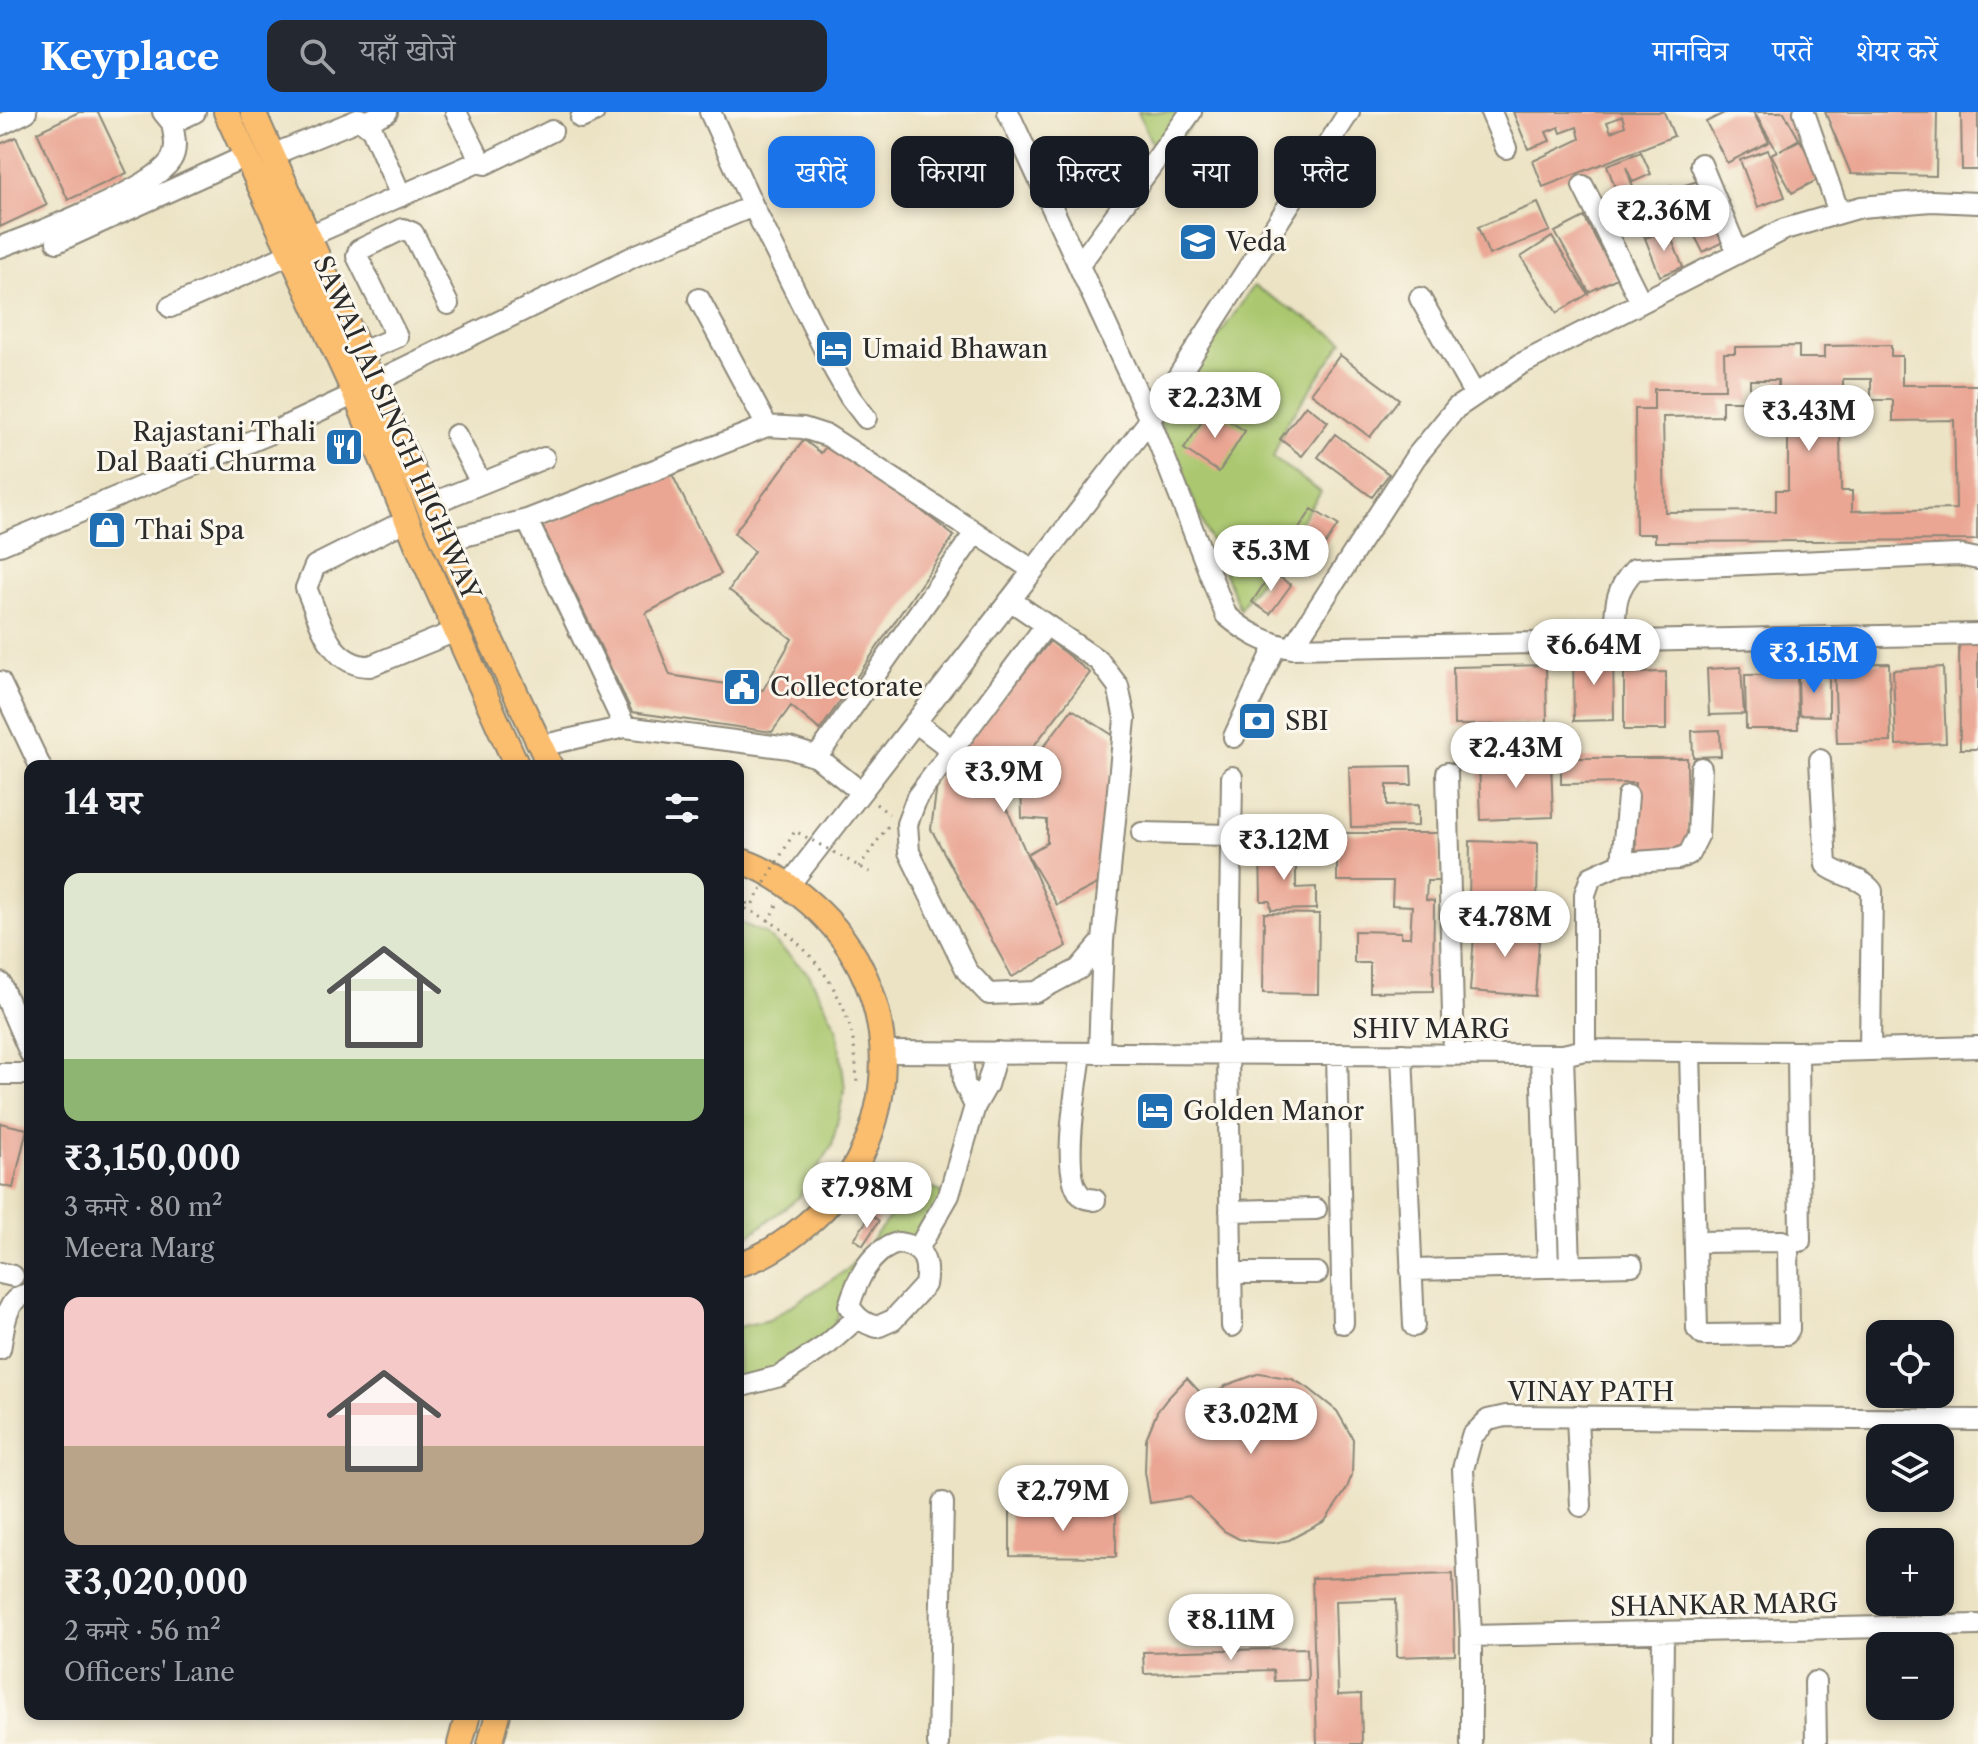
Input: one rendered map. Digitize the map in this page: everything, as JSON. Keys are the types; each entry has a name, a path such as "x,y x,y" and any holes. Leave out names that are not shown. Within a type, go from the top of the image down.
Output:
{"main road":[{"name":"SAWAI JAI SINGH HIGHWAY","path":"226,112 290,254 364,389 407,520 514,760"},
{"path":"253,112 360,353 364,389 428,505 545,756"},
{"path":"744,863 789,885 830,920 862,968 876,1004 884,1052 878,1110 860,1161 827,1208 787,1242 744,1261"},
{"path":"460,1744 466,1720"},
{"path":"490,1744 496,1720"}],"street":[{"path":"0,125 26,112"},
{"path":"0,247 62,224 155,176 172,158 175,139 167,118 195,112"},
{"path":"366,122 387,112"},
{"path":"456,112 478,156 478,162"},
{"path":"710,112 835,371 866,418"},
{"path":"1008,112 1150,420 1226,615 1247,633 1284,647 1978,634"},
{"path":"1079,265 1191,112"},
{"path":"789,885 1150,420 1349,112"},
{"path":"1491,112 1506,148"},
{"path":"1804,112 1839,213"},
{"path":"272,155 360,119 366,122 401,196"},
{"path":"309,236 478,162 485,164 552,131"},
{"path":"57,242 246,156"},
{"path":"1701,164 1738,253"},
{"path":"1583,186 1641,302"},
{"path":"1234,737 1284,647 1415,458 1456,408 1521,364 1785,229 1861,207 1931,201 1978,203"},
{"path":"0,545 269,434 639,254 753,206"},
{"path":"360,353 397,337 357,256 359,250 403,229 413,233 448,304"},
{"path":"170,307 290,254"},
{"path":"1420,298 1475,395"},
{"path":"699,299 767,426"},
{"path":"444,541 527,520 767,426 803,428 828,436 1033,570"},
{"path":"456,435 481,483"},
{"path":"428,505 544,458"},
{"path":"407,520 315,566 306,588 331,646 355,666 370,666 456,631"},
{"path":"527,520 625,727"},
{"path":"817,757 975,533"},
{"path":"1614,642 1616,597 1622,582 1635,569 1958,555 1978,559"},
{"path":"1010,600 1099,661 1118,686 1125,719 1090,1053 1069,1164 1074,1185 1083,1197 1095,1200"},
{"path":"1046,625 917,797 907,824 909,852 967,971 989,994 1036,992 1079,969 1103,941"},
{"path":"0,682 37,760"},
{"path":"915,722 952,750"},
{"path":"545,756 625,727 789,748 817,757 861,792"},
{"path":"1820,760 1826,865 1833,871 1866,884 1872,891 1870,1049"},
{"path":"1585,1050 1585,894 1591,877 1622,863 1678,859 1689,854 1698,836 1701,768"},
{"path":"1447,773 1454,1055"},
{"path":"1232,777 1228,1053 1232,1326"},
{"path":"1622,863 1628,796"},
{"path":"1142,833 1230,835"},
{"path":"0,983 24,1039"},
{"name":"SHIV MARG","path":"884,1052 1563,1055 1585,1050 1798,1052 1978,1047"},
{"path":"962,1052 964,1083 975,1106"},
{"path":"918,1249 949,1195 975,1106 987,1085 997,1052"},
{"path":"1690,1052 1697,1329 1703,1335 1786,1334 1789,1329 1788,1244 1782,1241 1695,1242"},
{"path":"1798,1052 1800,1241"},
{"path":"1337,1054 1343,1323"},
{"path":"1402,1054 1414,1326"},
{"path":"1541,1055 1548,1266"},
{"path":"1563,1055 1570,1266"},
{"path":"0,1074 24,1074"},
{"path":"1230,1211 1316,1209"},
{"path":"898,1243 910,1244 918,1249 926,1259 928,1272 925,1285 913,1301 893,1320 877,1327 857,1318 849,1306 866,1267 877,1253 898,1243"},
{"path":"1411,1270 1632,1265"},
{"path":"1231,1273 1317,1273"},
{"path":"0,1349 7,1313 13,1302 24,1294"},
{"path":"744,1385 780,1376 828,1344 857,1318"},
{"name":"VINAY PATH","path":"1471,1744 1471,1636 1463,1469 1472,1436 1488,1420 1506,1416 1577,1416 1978,1420"},
{"path":"1577,1416 1581,1506"},
{"path":"938,1744 943,1503"},
{"name":"SHANKAR MARG","path":"1471,1636 1978,1625"},
{"path":"1662,1744 1663,1632"},
{"path":"1815,1682 1816,1744"}],"path":[{"path":"859,867 894,818"},
{"path":"744,903 752,905 795,831 875,875"},
{"path":"744,909 777,926 807,952 830,982 847,1017 856,1055 857,1093"}],"green space":[{"path":"1138,112 1202,112 1182,136 1165,136 1165,156 1160,162"},
{"path":"1254,286 1343,341 1285,426 1273,458 1321,492 1240,609 1159,420"},
{"path":"744,924 765,933 809,974 837,1028 845,1088 832,1146 799,1197 744,1236"},
{"path":"910,1179 946,1194 928,1234 890,1246 844,1304 833,1327 820,1341 775,1369 744,1377 744,1326 769,1320 848,1269 894,1212"}],"building":[{"path":"79,112 98,112 127,173 68,200 37,132"},
{"path":"1513,112 1664,112 1674,136 1543,187 1533,161 1580,139 1577,127 1561,133 1559,127 1546,132 1550,141 1528,149","holes":["1622,116 1625,126 1611,132 1607,122"]},
{"path":"1726,112 1753,112 1769,142 1727,163 1706,122"},
{"path":"1754,112 1784,112 1799,139 1780,150 1800,140 1821,178 1792,193 1771,154 1777,151"},
{"path":"1825,112 1937,112 1936,176 1851,174"},
{"path":"1961,112 1978,112 1978,170 1962,170"},
{"path":"16,137 47,205 0,227 0,144"},
{"path":"1768,150 1785,197 1758,207 1740,160"},
{"path":"1641,152 1651,174 1633,182 1626,167 1634,190 1618,196 1607,165"},
{"path":"1704,179 1710,199 1689,206 1682,186"},
{"path":"1672,186 1685,222 1644,236 1632,201"},
{"path":"1538,203 1550,231 1489,255 1478,227"},
{"path":"1709,204 1712,213 1690,226 1686,211"},
{"path":"1716,213 1729,239 1703,252 1690,227"},
{"path":"1584,217 1617,278 1589,292 1555,232"},
{"path":"1668,230 1683,267 1660,276 1645,238"},
{"path":"1552,237 1588,294 1557,313 1521,257"},
{"path":"1891,345 1891,356 1902,356 1902,385 1978,385 1977,540 1655,542 1655,534 1636,534 1635,409 1654,409 1654,389 1725,389 1724,353 1735,353 1735,347 1799,346 1799,358 1824,358 1824,346","holes":["1843,379 1871,379 1871,400 1893,400 1893,421 1954,420 1956,509 1852,511 1852,491 1841,491 1840,433 1788,434 1788,490 1776,490 1776,511 1665,512 1663,417 1722,416 1722,401 1750,401 1750,380 1778,380 1779,404 1843,403"]},
{"path":"1340,355 1399,399 1370,437 1311,393"},
{"path":"1306,405 1328,422 1302,456 1280,439"},
{"path":"1210,409 1245,431 1219,472 1184,449"},
{"path":"1335,434 1389,474 1372,497 1318,457"},
{"path":"804,440 821,453 831,440 954,536 820,730 791,706 772,732 632,712 542,525 671,472 721,574 646,613 670,675 763,690 792,639 729,590 754,551 734,533"},
{"path":"1312,509 1338,525 1307,572 1281,556"},
{"path":"1272,572 1291,585 1270,614 1252,602"},
{"path":"1050,641 1090,673 999,791 1067,946 1012,977 931,829 938,778"},
{"path":"1959,644 1978,644 1978,749 1960,749"},
{"path":"1613,653 1614,720 1574,721 1573,654"},
{"path":"1889,663 1891,742 1837,743 1834,664"},
{"path":"1546,665 1547,724 1454,725 1453,667"},
{"path":"1741,667 1744,714 1709,715 1707,669"},
{"path":"1943,667 1946,743 1896,745 1893,670"},
{"path":"1666,672 1666,730 1624,730 1624,673"},
{"path":"1797,674 1798,729 1746,729 1745,675"},
{"path":"1798,674 1829,674 1829,716 1799,715"},
{"path":"1072,709 1114,736 1099,883 1057,905 1027,854 1047,843 1047,820 1022,818 1021,783 1056,787 1055,763 1041,750"},
{"path":"1720,730 1721,756 1693,757 1692,731"},
{"path":"1561,758 1687,758 1688,850 1636,851 1635,783 1561,784"},
{"path":"1551,760 1553,817 1481,820 1479,762"},
{"path":"1411,766 1412,785 1387,785 1387,806 1418,805 1418,826 1351,827 1349,767"},
{"path":"1337,833 1439,833 1439,881 1427,881 1426,900 1434,901 1433,991 1370,992 1370,963 1354,963 1354,931 1401,932 1401,937 1410,937 1412,906 1392,905 1393,881 1337,881"},
{"path":"1470,841 1538,843 1537,908 1469,907"},
{"path":"1296,849 1296,888 1316,887 1316,909 1271,910 1270,901 1261,901 1260,850"},
{"path":"1264,913 1319,914 1318,994 1263,993"},
{"path":"1475,922 1540,927 1535,996 1470,991"},
{"path":"0,1123 24,1128 24,1142 13,1188 0,1185"},
{"path":"871,1215 879,1221 863,1245 854,1239"},
{"path":"1260,1373 1292,1379 1307,1387 1337,1411 1353,1439 1352,1475 1346,1490 1325,1521 1289,1540 1274,1543 1239,1539 1224,1531 1190,1497 1150,1503 1145,1472 1146,1439 1157,1412 1187,1378 1207,1400 1227,1385"},
{"path":"1010,1509 1116,1510 1116,1557 1010,1556"},
{"path":"1453,1574 1455,1655 1397,1657 1396,1599 1335,1601 1338,1695 1361,1694 1362,1744 1317,1744 1312,1578"},
{"path":"1307,1648 1308,1680 1274,1681 1273,1670 1144,1674 1143,1652"}],"place":[{"name":"Veda","path":"1198,242"},
{"name":"Umaid Bhawan","path":"834,349"},
{"name":"Rajastani Thali Dal Baati Churma","path":"344,447"},
{"name":"Thai Spa","path":"107,530"},
{"name":"Collectorate","path":"742,687"},
{"name":"SBI","path":"1257,721"},
{"name":"Golden Manor","path":"1155,1111"}]}
